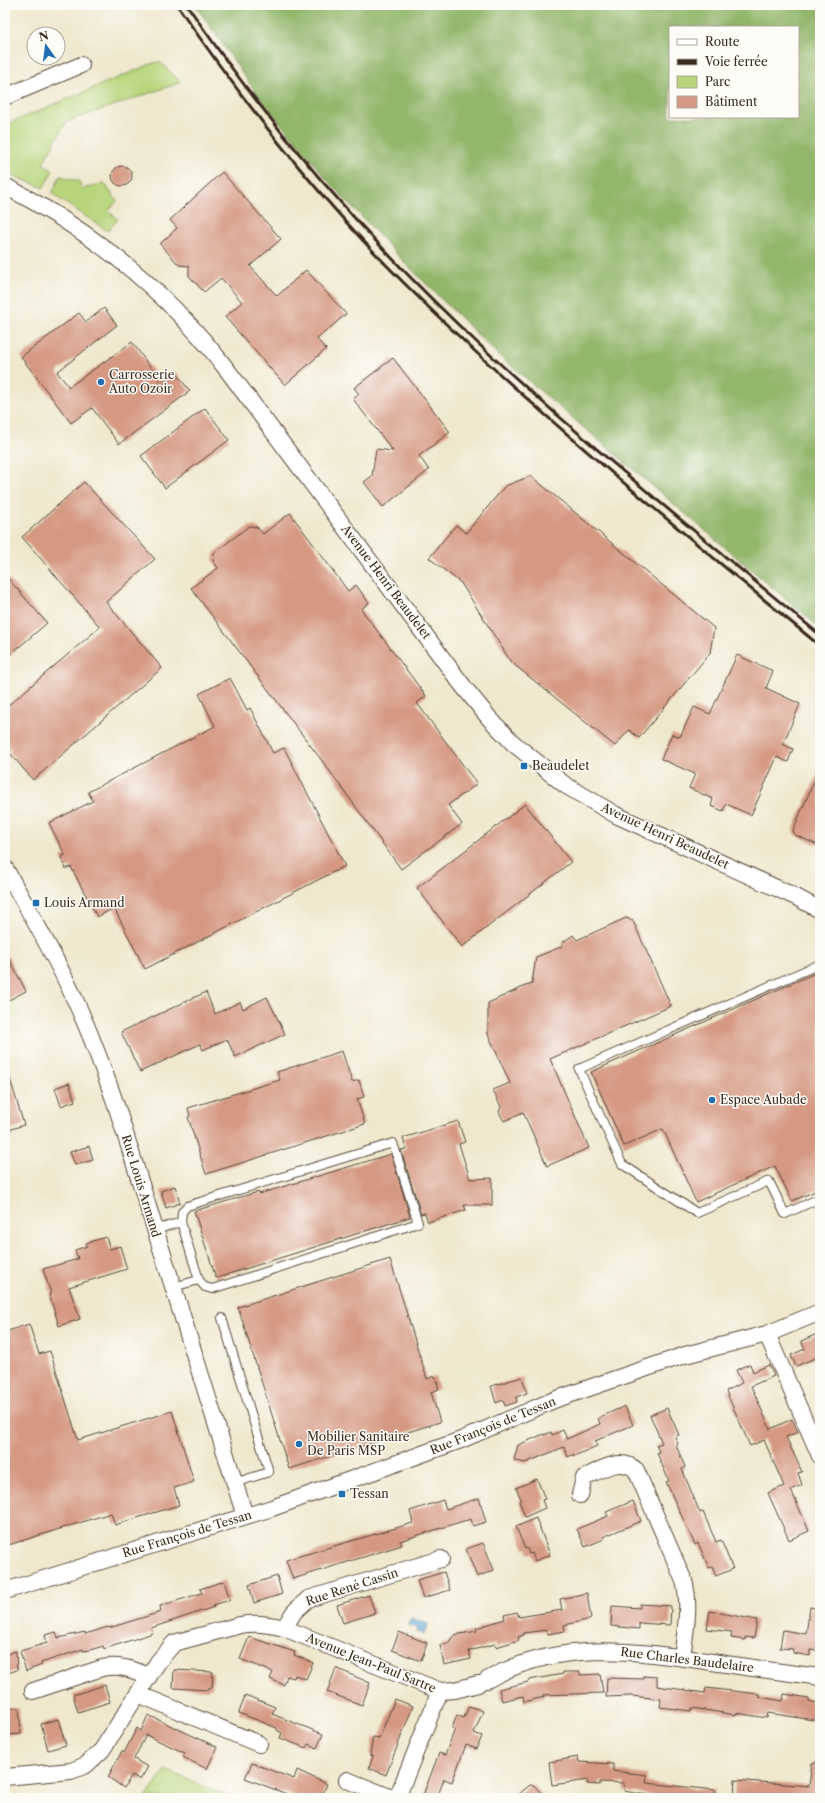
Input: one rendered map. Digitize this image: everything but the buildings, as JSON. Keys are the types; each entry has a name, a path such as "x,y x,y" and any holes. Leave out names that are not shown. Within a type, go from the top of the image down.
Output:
{"street":[{"path":"5,96 81,65"},
{"name":"Avenue Henri Beaudelet","path":"5,186 40,204 104,247 158,293 197,332 228,371 463,686 489,718 513,743 565,785 616,815 796,897 820,910"},
{"name":"Rue Louis Armand","path":"5,868 65,978 98,1054 245,1516"},
{"name":"Rue François de Tessan","path":"5,1591 245,1516 422,1455 475,1435 554,1400 685,1355 767,1334 820,1312"},
{"path":"767,1334 820,1456"},
{"path":"580,1495 584,1478 615,1464 625,1463 636,1470 644,1484 686,1587 688,1606 682,1658"},
{"name":"Rue René Cassin","path":"284,1628 294,1612 308,1599 441,1558"},
{"path":"5,1776 71,1772 86,1765 102,1750 158,1662 174,1643 250,1623 267,1624 284,1628"},
{"name":"Avenue Jean-Paul Sartre","path":"284,1628 440,1691 397,1798"},
{"name":"Rue Charles Baudelaire","path":"440,1691 455,1690 483,1682 503,1670 520,1663 564,1653 622,1652 682,1658 820,1677"},
{"path":"33,1691 102,1668 114,1666 124,1667 149,1676"},
{"path":"138,1694 258,1744"},
{"path":"347,1780 392,1798"}],"lane":[{"path":"820,964 579,1069 622,1164 697,1213 769,1181 785,1214 820,1198"},
{"path":"393,1143 418,1223 212,1289 205,1287 199,1280 181,1222 182,1212 187,1206 393,1143"},
{"path":"155,1230 181,1222"},
{"path":"173,1287 199,1280"},
{"path":"222,1318 269,1472 234,1483"}],"green space":[{"path":"195,5 820,5 820,628 497,354 405,263 328,181 259,97"},
{"path":"160,62 180,81 176,84 66,122 43,163 53,171 43,188 5,172 5,125 153,63"},
{"path":"60,176 79,181 82,189 104,183 117,201 108,211 118,219 108,231 52,194"},
{"path":"165,1770 233,1798 146,1798"}],"water":[{"path":"411,1618 428,1624 424,1635 417,1632 418,1628 408,1625"}],"railway":[{"path":"177,5 229,78 284,149 342,217 403,282 452,330 555,423 660,513 820,646"},
{"path":"187,5 254,97 289,142 364,228 443,310 566,423 820,635"}],"place":[{"name":"Carrosserie Auto Ozoir","path":"101,382"},
{"name":"Beaudelet","path":"524,766"},
{"name":"Louis Armand","path":"36,903"},
{"name":"Espace Aubade","path":"712,1100"},
{"name":"Mobilier Sanitaire De Paris MSP","path":"299,1444"},
{"name":"Tessan","path":"342,1494"}]}
